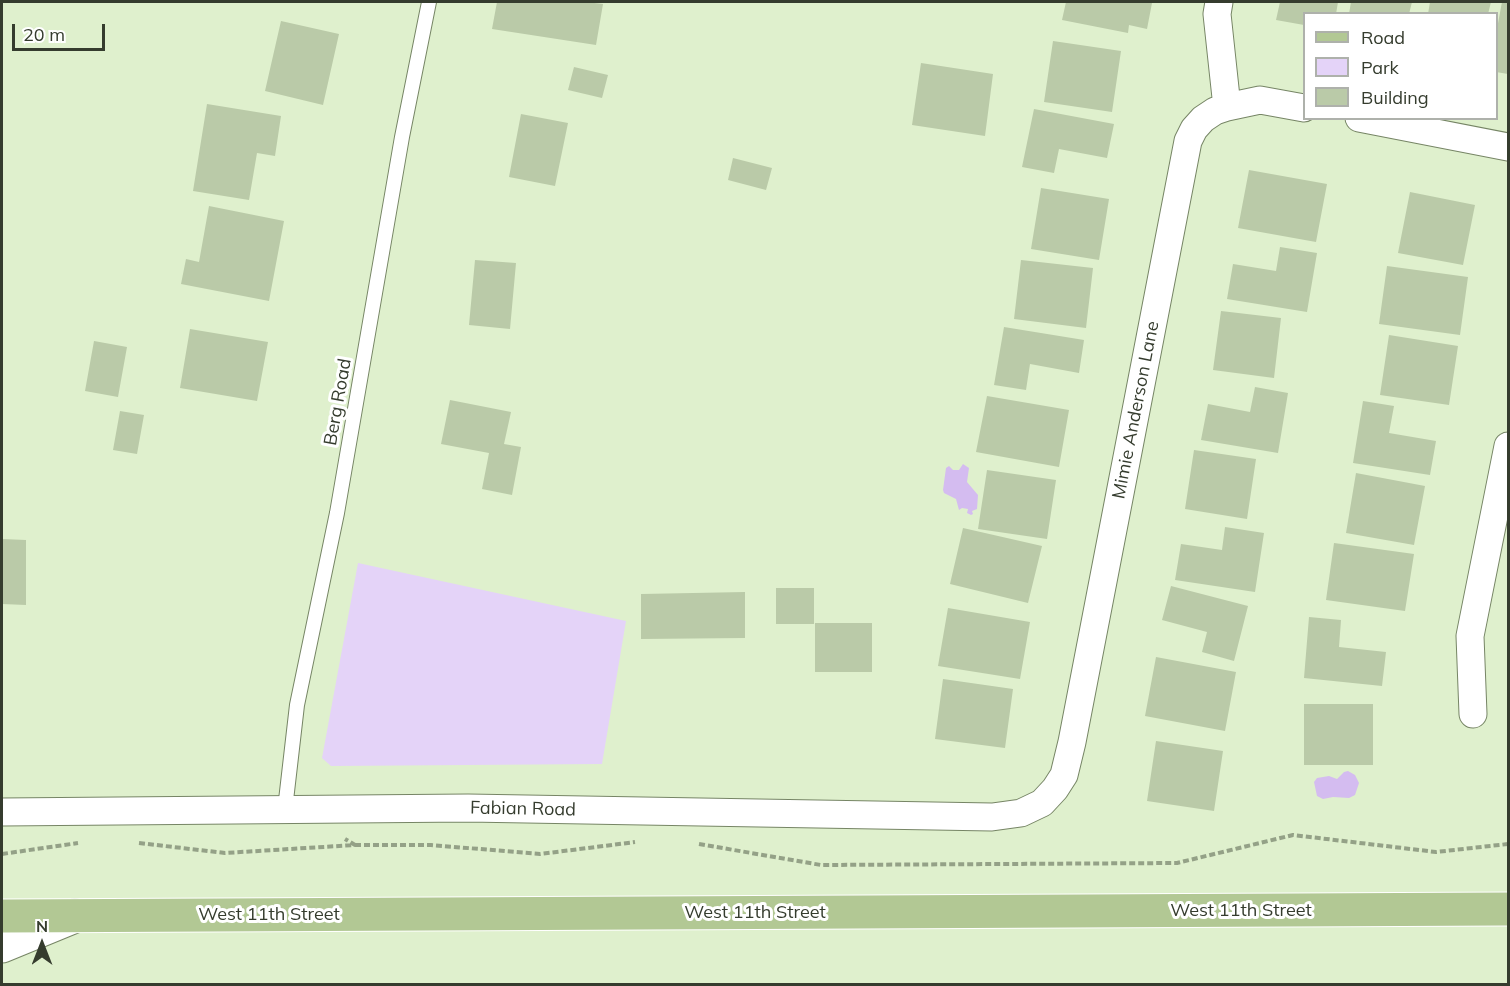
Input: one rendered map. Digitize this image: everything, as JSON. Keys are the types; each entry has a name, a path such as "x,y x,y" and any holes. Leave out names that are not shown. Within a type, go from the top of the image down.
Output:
{"main road":[{"name":"West 11th Street","path":"2,916 1509,909"}],"street":[{"path":"1219,2 1217,14 1227,107"},
{"name":"Mimie Anderson Lane","path":"1042,803 1064,775 1072,742 1188,141 1194,129 1203,120 1215,111 1227,107 1260,100 1303,108"},
{"path":"1369,120 1509,147"},
{"path":"1473,714 1470,636 1509,446"},
{"name":"Fabian Road","path":"2,812 468,808 992,817 1021,813 1042,803"},
{"path":"2,946 75,916"}],"lane":[{"name":"Berg Road","path":"285,809 297,705 337,513 402,137 429,2"}],"path":[{"path":"693,842 821,865 1177,863 1293,835 1436,852 1509,844"},
{"path":"355,845 431,846 540,854 646,841"}],"green space":[{"path":"358,563 626,621 602,764 331,766 322,758"}],"shaded area":[{"path":"963,464 969,468 967,482 978,495 977,509 972,511 971,515 967,513 968,509 959,510 956,499 944,493 943,490 946,468 949,466 953,470 959,470"},
{"path":"1348,771 1355,775 1359,783 1355,795 1349,798 1323,799 1317,796 1314,782 1317,778 1329,776 1337,779"}],"building":[{"path":"497,2 603,4 596,45 492,29"},
{"path":"1066,2 1152,3 1147,29 1129,25 1128,33 1062,20"},
{"path":"1280,2 1338,2 1336,12 1303,12 1303,25 1276,20"},
{"path":"1351,2 1412,2 1410,12 1349,12"},
{"path":"1430,2 1491,2 1488,12 1428,12"},
{"path":"1502,2 1508,2 1508,74 1498,72 1498,23"},
{"path":"281,21 339,34 323,105 265,91"},
{"path":"1053,41 1121,51 1112,112 1044,102"},
{"path":"921,63 993,74 985,136 912,125"},
{"path":"574,67 608,75 602,98 568,90"},
{"path":"207,104 281,116 275,156 257,153 249,200 193,191"},
{"path":"1034,109 1114,124 1107,158 1059,149 1054,173 1022,167"},
{"path":"521,114 568,123 555,186 509,177"},
{"path":"733,158 772,168 766,190 728,180"},
{"path":"1249,170 1327,184 1316,242 1238,228"},
{"path":"1041,188 1109,199 1099,260 1031,249"},
{"path":"1410,192 1475,205 1463,265 1398,253"},
{"path":"209,206 284,221 269,301 181,284 186,259 199,262"},
{"path":"1280,247 1317,253 1307,312 1227,299 1233,264 1276,271"},
{"path":"475,260 516,263 510,329 469,325"},
{"path":"1021,260 1093,268 1086,328 1014,319"},
{"path":"1387,266 1468,277 1460,335 1379,324"},
{"path":"1221,311 1281,318 1274,378 1213,370"},
{"path":"1004,327 1084,340 1079,373 1030,364 1026,390 994,385"},
{"path":"190,329 268,342 257,401 180,388"},
{"path":"1389,335 1458,346 1449,405 1380,395"},
{"path":"94,341 127,347 118,397 85,391"},
{"path":"1255,387 1288,393 1278,453 1201,440 1208,404 1250,412"},
{"path":"987,396 1069,410 1059,467 976,452"},
{"path":"450,400 511,412 504,444 521,447 512,495 482,489 489,453 441,444"},
{"path":"1363,401 1394,406 1389,433 1436,441 1430,475 1353,463"},
{"path":"120,411 144,415 137,454 113,450"},
{"path":"1194,450 1256,459 1247,519 1185,509"},
{"path":"987,470 1056,480 1047,539 978,529"},
{"path":"1356,473 1425,486 1414,545 1346,533"},
{"path":"1225,527 1264,533 1255,592 1175,580 1181,544 1222,550"},
{"path":"963,528 1042,546 1028,603 950,584"},
{"path":"2,539 26,540 26,605 2,604"},
{"path":"1334,543 1414,554 1405,611 1326,600"},
{"path":"1171,586 1248,606 1234,661 1202,652 1207,632 1162,620"},
{"path":"776,588 814,588 814,624 776,624"},
{"path":"745,592 745,638 641,639 641,594"},
{"path":"948,608 1030,622 1020,679 938,666"},
{"path":"1309,617 1341,620 1339,647 1386,652 1382,686 1304,678"},
{"path":"815,623 872,623 872,672 815,672"},
{"path":"1156,657 1236,672 1225,731 1145,716"},
{"path":"943,679 1013,689 1005,748 935,739"},
{"path":"1304,704 1373,704 1373,765 1304,765"},
{"path":"1156,741 1223,751 1214,811 1147,801"}]}
